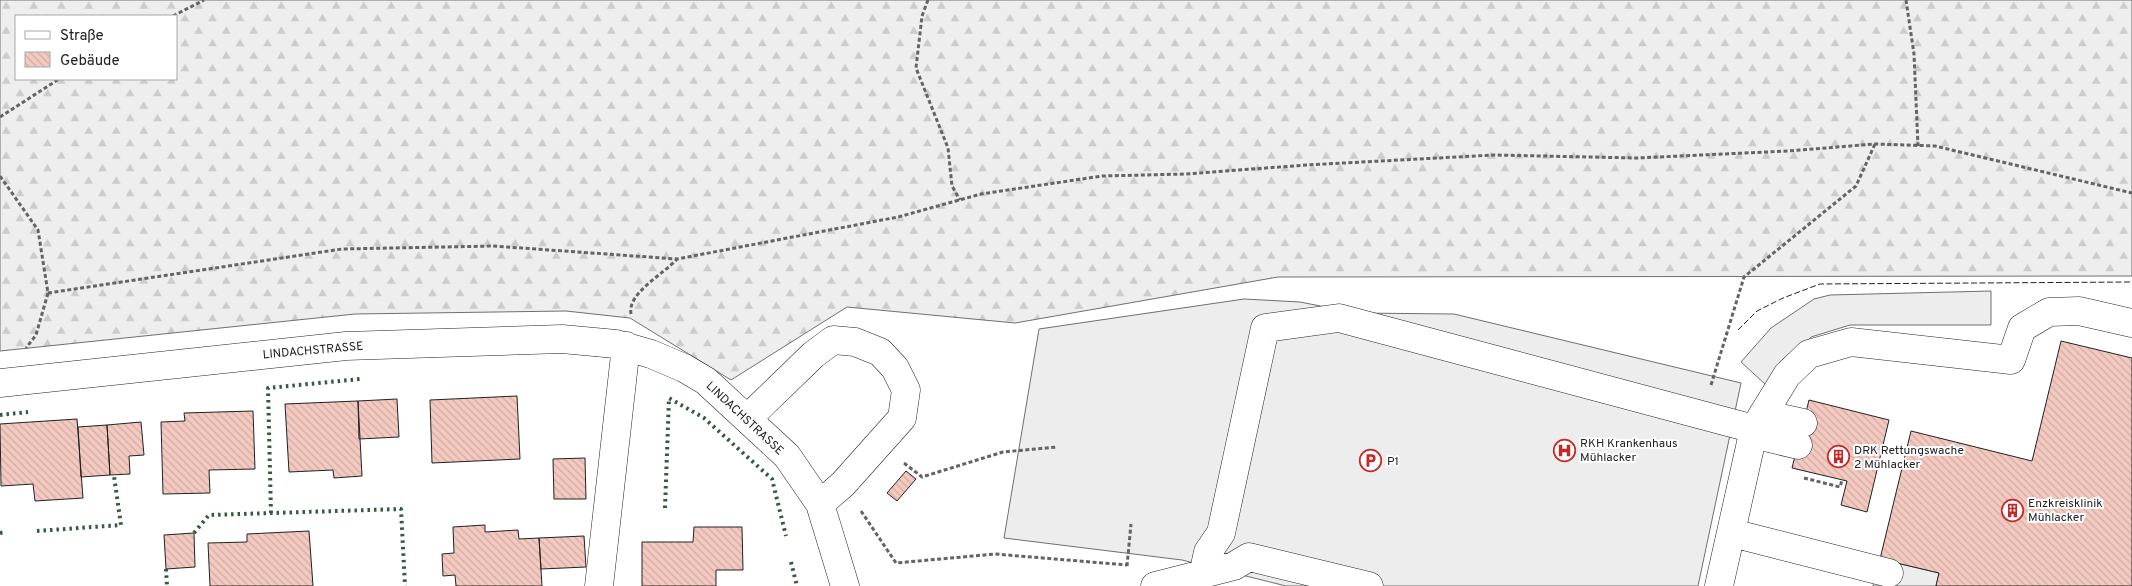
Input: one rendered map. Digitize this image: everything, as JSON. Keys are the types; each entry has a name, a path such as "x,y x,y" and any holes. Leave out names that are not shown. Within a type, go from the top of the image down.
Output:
{"street":[{"path":"1719,586 1757,426 1787,375 1809,354 1851,342 2011,360 2022,328 2049,312 2079,311 2132,323"},
{"path":"1203,575 1208,552 1221,533 1265,328 1339,318 1702,414 1801,434"},
{"name":"LINDACHSTRASSE","path":"0,383 346,346 562,338 616,344 684,368 706,381 787,456 820,504 844,580"},
{"path":"748,418 813,355 833,340 855,342 880,352 895,368 906,390 902,418 843,484 820,504"},
{"path":"599,586 633,349"},
{"path":"1732,533 1889,573"},
{"path":"1155,586 1234,566 1249,557 1369,586"}],"path":[{"path":"175,15 204,0"},
{"path":"928,0 922,16 916,68 948,148 952,186 960,200"},
{"path":"1906,0 1914,54 1918,146"},
{"path":"0,117 57,80"},
{"path":"1702,414 1744,277 1856,186 1875,144"},
{"path":"48,293 342,249 493,246 677,259 898,217 981,194 1102,176 1186,174 1306,165 1494,155 1637,158 1788,152 1875,144 1935,146 2132,193"},
{"path":"0,176 38,230 48,293 36,335 24,351"},
{"path":"633,349 630,311 635,295 667,270 677,259"},
{"path":"880,443 922,477 1003,452 1057,447"},
{"path":"843,484 896,563 995,554 1127,565"},
{"path":"1127,572 1131,524"}],"green space":[{"path":"0,0 2132,0 2132,276 1278,277 1015,323 847,307 731,380 630,318 566,311 355,314 0,351"}],"shaded area":[{"path":"1991,291 1991,325 1850,325 1811,337 1766,385 1741,362 1771,328 1814,299 1830,295"},
{"name":"P1","path":"1244,299 1300,302 1356,313 1454,314 1741,383 1698,586 1286,586 1182,560 1004,538 1039,329"},
{"path":"1880,559 1939,573 1936,586 1873,586"}],"building":[{"name":"Enzkreisklinik Mühlacker","path":"2061,341 2132,358 2132,586 1936,586 1939,573 1880,559 1911,431 2032,461"},
{"path":"517,396 520,459 432,463 430,400"},
{"path":"397,399 399,437 359,439 358,401"},
{"name":"DRK Rettungswache 2 Mühlacker","path":"1809,400 1889,420 1867,512 1841,505 1847,481 1792,468"},
{"path":"358,401 362,476 334,478 333,470 289,472 285,404"},
{"path":"253,411 255,469 209,470 210,493 163,494 161,422 185,421 184,413"},
{"path":"77,419 83,498 35,501 33,484 1,486 0,424"},
{"path":"141,422 144,455 129,456 130,474 110,475 107,425"},
{"path":"107,425 110,475 81,477 78,427"},
{"path":"585,458 586,499 554,499 553,459"},
{"path":"906,471 916,479 897,501 887,493"},
{"path":"485,525 485,532 518,530 519,539 539,538 542,586 456,586 455,575 443,576 442,554 454,553 453,527"},
{"path":"694,527 742,527 743,570 716,570 716,586 642,586 642,542 693,542"},
{"path":"309,531 313,586 210,586 208,543 247,542 247,534"},
{"path":"194,533 195,567 166,569 164,535"},
{"path":"584,536 586,567 541,569 539,538"}],"hedge":[{"path":"271,513 268,388 360,379"},
{"path":"665,508 669,398 704,418 772,479 786,536"},
{"path":"0,415 28,412"},
{"path":"37,531 121,525 114,476"},
{"path":"194,533 209,515 401,509 405,586"},
{"path":"0,533 6,532"},
{"path":"791,562 797,586"},
{"path":"166,569 167,586"}],"fence":[{"path":"1738,330 1757,311 1783,298 1820,284 2132,282"}],"place":[{"name":"RKH Krankenhaus Mühlacker","path":"1564,450"},
{"name":"DRK Rettungswache 2 Mühlacker","path":"1838,457"},
{"name":"P1","path":"1371,461"},
{"name":"Enzkreisklinik Mühlacker","path":"2012,510"}]}
